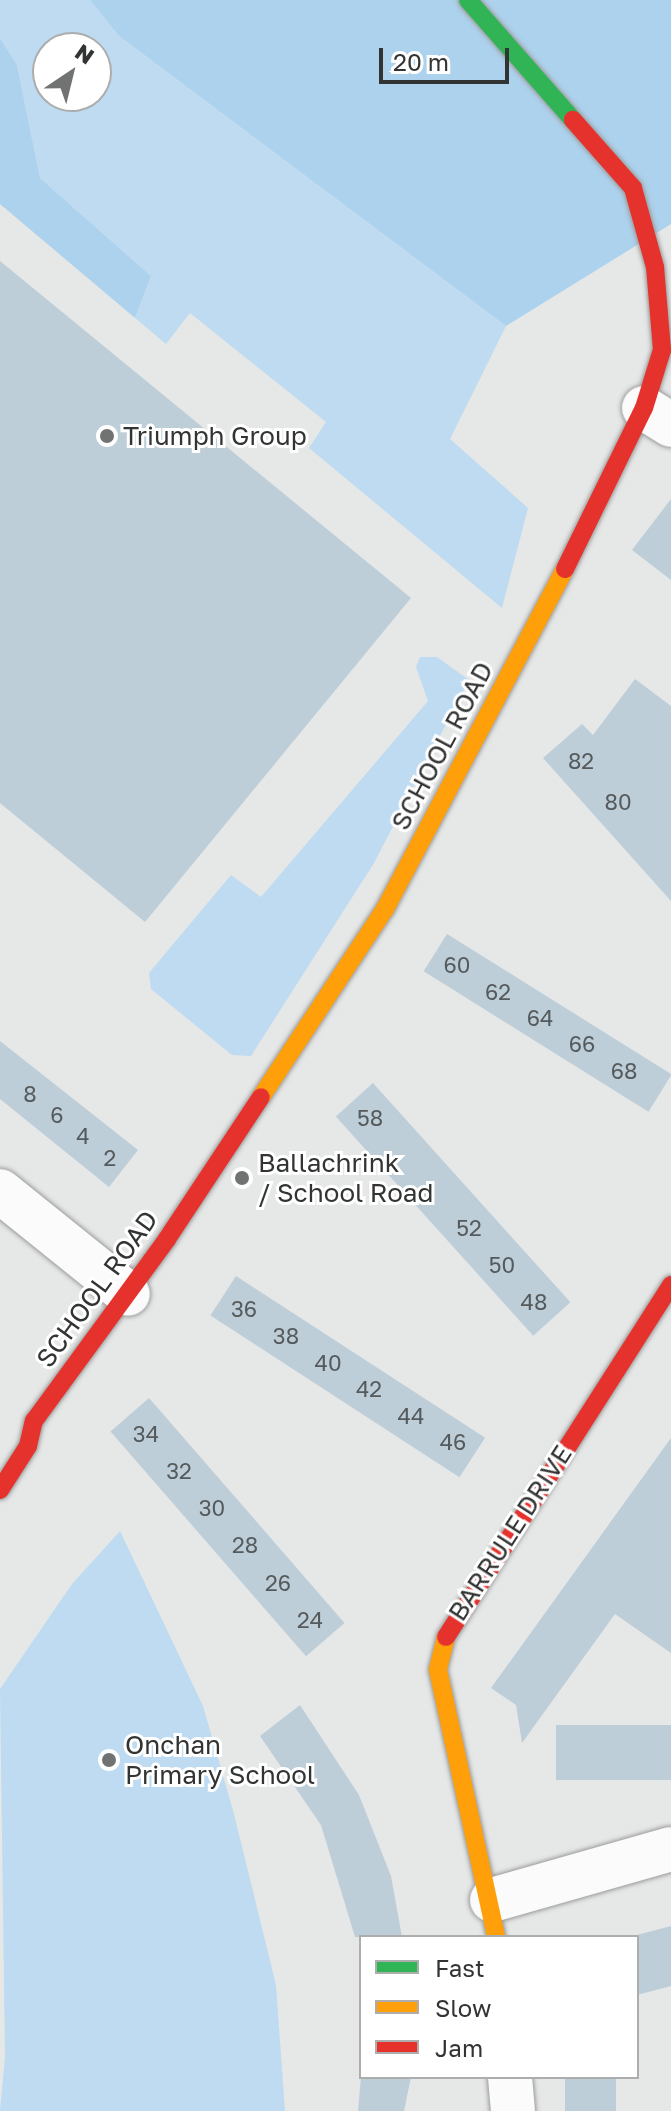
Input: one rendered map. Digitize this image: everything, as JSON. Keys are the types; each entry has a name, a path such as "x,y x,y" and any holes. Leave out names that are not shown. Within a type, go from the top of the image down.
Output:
{"street":[{"name":"SCHOOL ROAD","path":"0,1490 28,1446 34,1421 128,1294 385,909 547,606 658,416 662,350 655,267 633,188 468,0"},
{"path":"0,1191 128,1294"},
{"name":"BARRULE DRIVE","path":"671,1285 448,1629 438,1670 494,1918 671,1849"},
{"path":"510,2079 513,2111"}],"shaded area":[{"path":"0,0 90,0 119,36 506,326 450,439 528,508 502,608 309,448 326,422 190,313 166,344 135,318 151,276 40,178 17,65 0,38"},
{"path":"90,0 671,0 671,224 506,326 119,36"},
{"path":"0,38 17,65 40,178 151,276 135,318 0,204"},
{"path":"420,657 437,657 469,680 374,863 251,1056 232,1055 151,989 149,973 231,875 261,897 428,701 416,667"},
{"name":"Onchan Primary School","path":"120,1531 203,1706 234,1814 276,1985 285,2111 0,2111 5,2057 0,1689 72,1584"}],"building":[{"name":"Triumph Group","path":"0,261 411,598 145,922 0,803"},
{"path":"671,499 671,580 632,550"},
{"path":"635,679 671,706 671,901 543,758 582,724 593,735"},
{"path":"447,934 671,1074 648,1112 424,971"},
{"path":"0,1041 138,1150 109,1187 0,1099"},
{"path":"373,1083 570,1302 533,1336 336,1116"},
{"path":"236,1276 485,1438 459,1477 210,1315"},
{"path":"149,1398 345,1623 306,1656 111,1431"},
{"path":"671,1438 671,1653 615,1614 522,1743 516,1705 491,1688"},
{"path":"300,1705 359,1795 391,1876 402,1935 355,1937 321,1825 260,1736"},
{"path":"556,1725 671,1725 671,1780 556,1780"},
{"path":"671,1926 671,1986 639,1994 637,1935"},
{"path":"361,2079 411,2079 404,2111 358,2111"},
{"path":"565,2079 616,2079 616,2111 565,2111"}],"traffic: fast":[{"path":"468,0 573,120"}],"traffic: slow":[{"path":"261,1097 385,909 565,569"},
{"path":"446,1637 438,1670 496,1935"}],"traffic: jam":[{"path":"565,569 644,408 662,350 655,267 633,188 573,120"},
{"path":"0,1490 28,1446 34,1421 167,1239 261,1097"},
{"path":"446,1637 671,1285"}],"place":[{"name":"Triumph Group","path":"107,436"},
{"name":"Ballachrink / School Road","path":"242,1178"},
{"name":"Onchan Primary School","path":"109,1760"}]}
